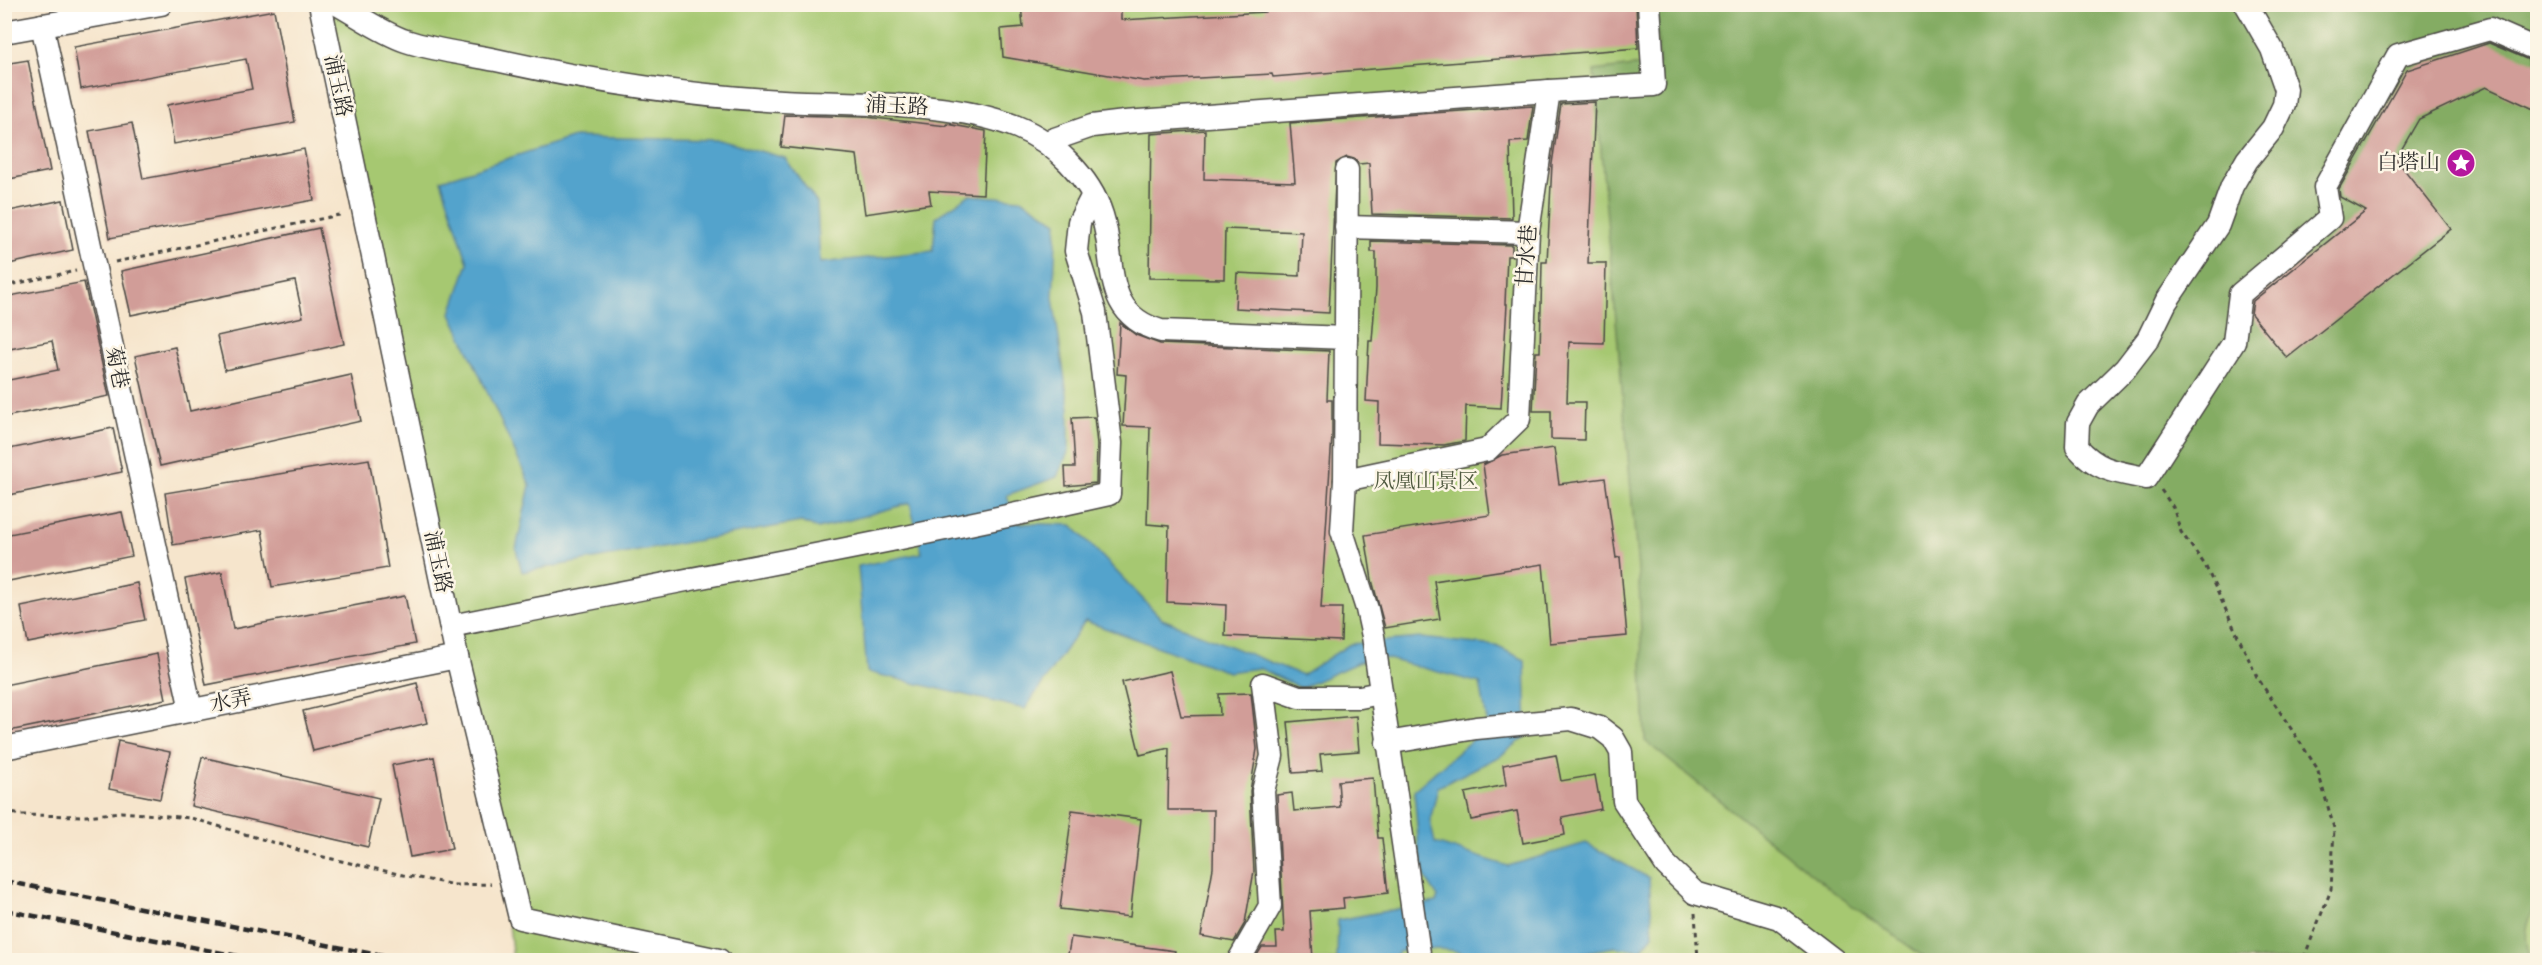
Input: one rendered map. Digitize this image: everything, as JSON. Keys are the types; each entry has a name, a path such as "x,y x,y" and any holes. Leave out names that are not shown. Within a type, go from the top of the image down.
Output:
{"street":[{"path":"4,32 161,4"},
{"name":"浦玉路","path":"320,4 457,657 520,918 719,960"},
{"name":"浦玉路","path":"337,4 405,40 631,88 711,97 946,110 987,116 1020,128 1046,142 1074,168 1093,195 1103,216 1114,284 1126,310 1140,325 1161,331 1346,338"},
{"path":"1046,142 1092,126 1125,122 1654,85 1649,4"},
{"path":"2246,4 2272,49 2286,89 2284,105 2273,128 2247,160 2232,186 2218,225 2166,302 2148,339 2125,369 2088,405 2078,423 2077,447 2090,461 2106,470 2146,478 2234,342 2240,294 2330,218 2325,187 2398,56 2490,29 2538,50"},
{"name":"菊巷","path":"42,25 190,710"},
{"name":"甘水巷","path":"1345,480 1487,450 1519,419 1528,232 1549,92"},
{"path":"1347,170 1345,480 1342,531 1367,609 1373,636 1420,960"},
{"path":"451,626 814,554 900,541 1109,494 1111,442 1095,312 1076,251 1079,222 1093,195"},
{"path":"1346,227 1528,232"},
{"name":"水弄","path":"4,748 457,657"},
{"path":"1239,960 1270,906 1263,791 1272,756 1263,684 1299,697 1360,697 1380,693"},
{"path":"1387,743 1476,728 1571,718 1600,728 1612,738 1621,752 1624,801 1666,865 1695,893 1779,918 1834,960"}],"path":[{"path":"4,286 363,210"},
{"path":"2146,478 2158,486 2173,507 2181,532 2205,566 2257,677 2317,768 2334,828 2331,890 2303,960"},
{"path":"4,811 20,815 86,816 121,812 191,818 315,855 403,875 455,885 512,884"},
{"path":"1695,893 1698,960"}],"green space":[{"name":"凤凰山景区","path":"314,5 2537,5 2537,960 513,960 501,853"},
{"path":"1656,5 2537,5 2538,904 2530,917 2527,932 2527,946 2532,960 1928,960 1839,896 1645,741 1639,581 1594,71 1659,63"}],"water":[{"path":"574,137 719,140 785,158 817,203 820,263 933,251 936,217 969,195 1021,199 1057,222 1053,297 1069,408 1069,450 1057,477 1007,495 1015,523 1072,525 1162,619 1302,675 1350,644 1421,638 1496,646 1525,660 1527,736 1500,756 1438,787 1430,821 1435,843 1508,866 1586,843 1649,878 1653,935 1641,950 1614,947 1542,960 1474,960 1458,952 1438,949 1400,951 1392,960 1337,960 1338,920 1436,902 1438,897 1425,877 1419,850 1414,790 1488,726 1480,683 1385,658 1359,662 1301,688 1259,668 1228,672 1085,621 1025,709 867,672 858,566 922,553 910,503 818,529 801,522 522,572 516,549 530,485 451,313 468,263 441,180"}],"building":[{"path":"1021,4 1121,4 1121,20 1265,12 1264,4 1636,4 1638,48 1273,77 1272,74 1144,81 1003,57 1001,29 1023,27"},
{"path":"274,10 295,122 174,144 167,105 252,89 246,59 81,89 74,47"},
{"path":"2489,43 2538,64 2538,111 2486,87 2419,119 2396,159 2451,229 2287,358 2251,314 2253,301 2366,211 2340,197 2339,189 2407,70"},
{"path":"28,60 50,171 4,180 4,64"},
{"path":"1595,102 1588,263 1606,263 1604,343 1569,342 1567,402 1585,402 1584,440 1551,439 1551,411 1533,411 1536,352 1540,352 1542,262 1547,262 1552,164 1561,104"},
{"path":"1533,106 1528,141 1510,142 1512,218 1372,214 1369,163 1359,164 1347,157 1336,163 1329,313 1235,308 1237,273 1300,276 1302,232 1225,229 1224,279 1149,278 1151,134 1205,130 1204,179 1295,182 1290,123"},
{"path":"785,115 866,117 947,126 947,124 986,131 983,194 929,191 931,204 865,214 857,155 781,147"},
{"path":"132,123 143,179 304,149 314,200 110,238 89,131"},
{"path":"63,200 73,250 4,265 4,212"},
{"path":"319,228 344,344 225,370 217,336 303,317 295,281 131,315 121,271"},
{"path":"1371,241 1512,245 1512,256 1507,256 1505,304 1507,304 1501,408 1466,406 1465,441 1444,445 1378,443 1379,402 1366,401 1369,341 1372,341 1376,288 1376,252 1371,252"},
{"path":"84,282 109,396 4,417 4,381 58,370 52,341 4,350 4,297"},
{"path":"1120,323 1136,335 1160,344 1329,351 1327,400 1332,400 1332,436 1321,608 1342,608 1341,641 1225,636 1226,605 1167,602 1169,526 1147,524 1150,427 1123,426 1126,375 1117,374"},
{"path":"175,347 190,411 351,375 361,421 160,466 135,356"},
{"path":"1094,417 1097,444 1096,483 1066,486 1065,467 1075,467 1072,418"},
{"path":"113,428 122,472 4,496 4,450"},
{"path":"1554,448 1559,484 1605,478 1616,558 1620,557 1627,636 1550,643 1543,564 1434,581 1440,619 1385,628 1372,580 1365,535 1490,515 1483,465 1502,455"},
{"path":"369,459 388,568 272,587 262,530 173,545 165,493"},
{"path":"122,512 132,556 4,582 4,535"},
{"path":"222,572 233,629 405,596 415,644 206,685 185,579"},
{"path":"137,583 145,620 28,643 21,607"},
{"path":"157,654 166,699 4,732 4,685"},
{"path":"1170,671 1181,716 1220,715 1219,694 1251,693 1257,749 1250,791 1254,871 1245,923 1234,942 1201,936 1213,868 1214,810 1168,810 1169,748 1140,755 1122,682"},
{"path":"417,683 427,723 313,751 303,711"},
{"path":"1356,716 1359,751 1320,754 1322,771 1293,773 1288,722"},
{"path":"118,741 170,752 160,799 109,789"},
{"path":"1556,755 1561,781 1595,775 1601,809 1562,817 1565,835 1523,843 1517,811 1471,820 1465,793 1506,785 1503,765"},
{"path":"202,757 379,798 368,847 191,806"},
{"path":"434,757 452,849 410,857 392,765"},
{"path":"1373,778 1378,838 1382,838 1388,893 1343,898 1344,908 1310,911 1313,960 1254,960 1262,947 1277,947 1276,932 1284,932 1277,795 1292,793 1294,811 1340,807 1338,781"},
{"path":"1072,810 1141,819 1130,917 1060,909"},
{"path":"1071,937 1175,951 1174,960 1067,960"}],"railway":[{"path":"4,881 403,960"},
{"path":"4,910 258,960"}],"place":[{"name":"白塔山","path":"2461,163"}]}
